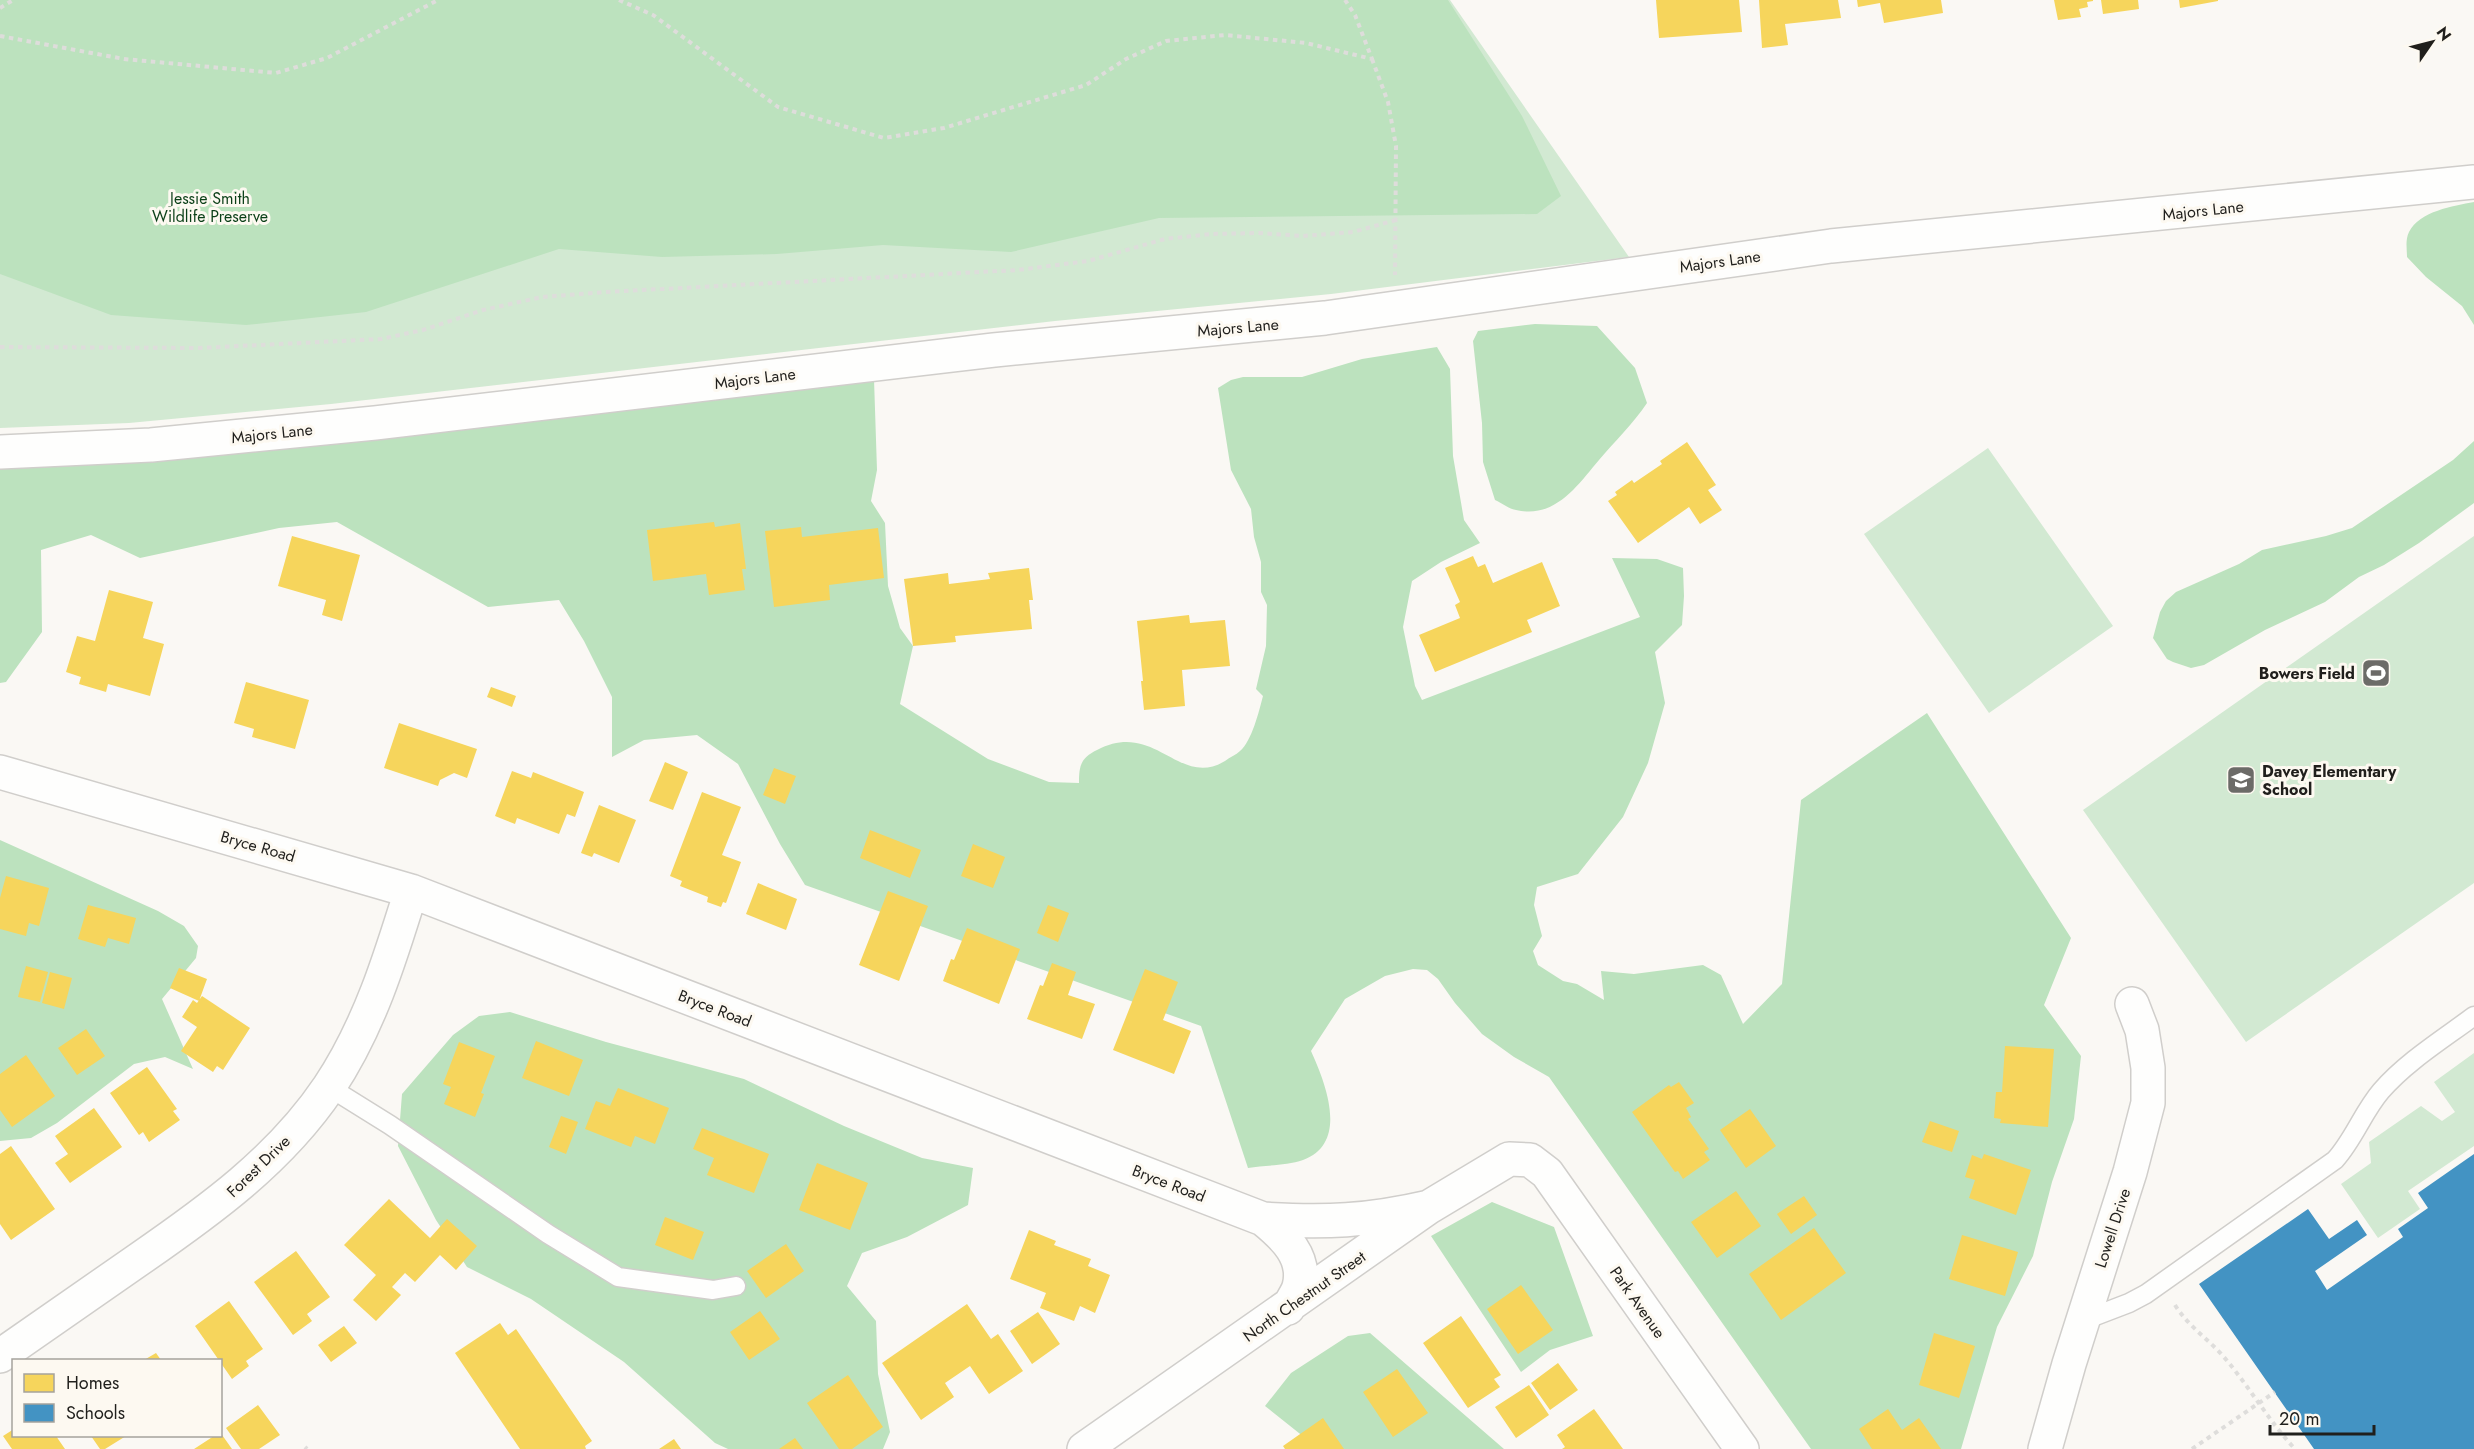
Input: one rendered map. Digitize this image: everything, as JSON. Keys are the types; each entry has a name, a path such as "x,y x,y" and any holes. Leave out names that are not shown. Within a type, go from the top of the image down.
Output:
{"street":[{"name":"Majors Lane","path":"0,452 151,445 375,423 994,350 1325,318 1831,246 2474,182"},
{"name":"Bryce Road","path":"0,772 411,891 1263,1219 1337,1222 1385,1217 1429,1207"},
{"name":"Forest Drive","path":"0,1356 222,1201 262,1166 302,1123 329,1087 372,1009 411,891"},
{"name":"Lowell Drive","path":"2045,1449 2082,1321 2130,1172 2148,1103 2148,1068 2142,1030 2132,1004"},
{"name":"North Chestnut Street","path":"1084,1449 1429,1207 1509,1159 1530,1160"},
{"name":"Park Avenue","path":"1530,1160 1547,1173 1742,1449"},
{"path":"1263,1219 1283,1235 1294,1250 1300,1269 1299,1287 1288,1308"}],"lane":[{"path":"2082,1321 2146,1294 2335,1160 2347,1146 2369,1106 2382,1089 2419,1057 2474,1016"},
{"path":"329,1087 390,1125 548,1234 618,1277 713,1290 736,1286"}],"path":[{"path":"0,8 13,0"},
{"path":"0,36 124,59 276,73 327,58 438,0"},
{"path":"619,0 653,15 777,107 884,138 944,128 1086,85 1126,59 1166,41 1225,35 1306,44 1372,59"},
{"path":"1345,0 1355,15 1388,102 1396,146 1395,281"},
{"path":"0,347 199,348 381,339 423,330 483,310 542,297 606,291 1018,270 1088,261 1165,239 1259,232 1304,236 1353,232 1396,220"},
{"path":"2181,1314 2196,1333 2222,1356 2295,1449"},
{"path":"2192,1449 2275,1392"}],"green space":[{"name":"Jessie Smith Wildlife Preserve","path":"0,0 1450,0 1629,257 1331,294 1055,321 331,404 129,423 0,428"},
{"name":"Jessie Smith Wildlife Preserve","path":"0,0 1448,0 1522,116 1561,196 1537,214 1159,218 1011,252 883,245 777,254 662,257 559,249 366,312 246,325 111,315 0,274"},
{"path":"2474,202 2474,325 2462,306 2426,277 2407,257 2406,245 2409,232 2421,219 2438,211"},
{"path":"1535,324 1597,326 1635,368 1647,403 1573,490 1554,505 1530,512 1513,509 1495,500 1483,462 1482,423 1473,341 1478,331"},
{"path":"1437,347 1450,369 1453,456 1464,520 1480,543 1441,562 1412,581 1403,627 1415,686 1422,700 1640,617 1612,558 1657,559 1683,568 1682,625 1655,652 1665,703 1648,763 1623,817 1578,874 1537,887 1534,905 1542,936 1533,951 1538,965 1563,981 1577,984 1604,1000 1601,971 1634,974 1703,965 1721,975 1743,1024 1782,984 1801,800 1927,713 2071,938 2044,1005 2081,1056 2074,1119 2052,1182 2033,1256 1997,1327 1961,1449 1811,1449 1549,1077 1514,1057 1482,1034 1438,979 1427,970 1413,969 1385,976 1345,999 1311,1051 1322,1079 1330,1111 1330,1126 1326,1140 1317,1152 1303,1160 1248,1168 1201,1026 805,885 780,844 738,764 697,735 644,740 612,757 612,697 584,641 559,600 488,607 337,522 279,528 140,558 91,535 41,550 42,632 6,682 0,683 0,466 874,379 877,470 871,501 885,523 888,586 900,628 913,646 900,704 988,759 1049,782 1079,783 1080,767 1084,759 1097,750 1117,743 1135,743 1151,747 1194,767 1209,767 1225,761 1244,746 1257,717 1263,696 1256,689 1266,646 1267,605 1261,592 1261,562 1254,537 1251,509 1231,470 1218,388 1231,380 1243,377 1302,377 1362,359"},
{"path":"2474,441 2474,503 2419,543 2384,565 2359,577 2325,602 2265,630 2204,665 2191,668 2167,659 2153,638 2160,612 2166,601 2176,592 2239,564 2262,550 2352,528 2453,460"},
{"path":"1988,448 2113,626 1989,713 1864,534"},
{"name":"Bowers Field","path":"2474,536 2474,883 2246,1042 2083,810"},
{"path":"0,840 158,911 184,926 198,946 196,958 162,999 193,1069 165,1057 134,1064 57,1123 31,1138 0,1141"},
{"path":"510,1012 606,1042 744,1079 844,1126 922,1158 973,1168 968,1205 907,1237 862,1253 847,1286 876,1321 878,1374 890,1432 883,1449 728,1449 715,1443 624,1362 531,1299 467,1267 436,1220 398,1146 402,1094 453,1035 479,1016"},
{"path":"2474,1053 2474,1146 2408,1191 2420,1209 2378,1238 2341,1184 2371,1163 2369,1142 2421,1106 2442,1121 2455,1112 2434,1082"},
{"path":"1492,1202 1554,1227 1593,1336 1550,1350 1521,1372 1431,1236"},
{"path":"1370,1333 1504,1449 1319,1449 1265,1406 1291,1373 1348,1336"}],"building: Homes":[{"path":"1656,0 1739,0 1742,32 1659,38"},
{"path":"1759,0 1838,0 1841,18 1785,24 1788,45 1762,48"},
{"path":"1857,0 1941,0 1943,13 1884,23 1880,3 1858,7"},
{"path":"2054,0 2093,1 2087,2 2088,7 2079,9 2081,17 2058,20"},
{"path":"2101,0 2138,0 2139,9 2103,14"},
{"path":"2179,0 2218,0 2218,1 2180,8"},
{"path":"1687,442 1716,485 1708,490 1722,510 1700,524 1689,507 1638,543 1608,501 1617,495 1615,492 1632,480 1634,483 1662,464 1660,461"},
{"path":"714,522 715,527 740,523 746,569 742,569 745,590 709,595 706,574 653,581 647,530"},
{"path":"801,527 802,537 878,528 884,578 829,585 830,600 774,607 765,531"},
{"path":"292,536 360,555 342,621 322,615 326,600 278,586"},
{"path":"1473,556 1478,567 1485,564 1493,583 1542,562 1560,606 1527,620 1532,632 1435,672 1419,635 1460,618 1455,605 1460,602 1445,568"},
{"path":"1029,568 1033,600 1029,600 1032,629 955,636 956,642 913,646 904,579 948,573 949,584 990,579 988,573"},
{"path":"109,590 153,602 143,638 164,644 150,696 108,684 106,692 79,684 81,677 66,672 77,636 95,641"},
{"path":"1189,615 1190,623 1225,620 1230,666 1182,670 1185,706 1144,710 1137,621"},
{"path":"246,682 309,700 295,749 252,737 254,729 234,723"},
{"path":"491,687 516,696 512,707 487,697"},
{"path":"399,723 477,749 467,778 454,773 440,780 438,786 384,768"},
{"path":"665,762 688,772 673,810 649,801"},
{"path":"774,768 796,776 785,804 763,795"},
{"path":"512,771 531,778 533,772 584,792 575,817 567,814 559,834 517,818 515,824 495,816"},
{"path":"702,792 741,807 722,855 741,862 726,903 723,902 721,907 707,902 708,897 680,886 682,881 670,876"},
{"path":"599,805 636,820 619,863 594,853 592,857 581,853"},
{"path":"870,830 921,850 910,878 860,858"},
{"path":"973,844 1005,857 993,888 961,876"},
{"path":"6,876 49,888 39,926 29,923 26,936 0,929 0,898"},
{"path":"758,883 797,899 786,930 746,914"},
{"path":"888,891 928,906 899,981 859,965"},
{"path":"88,905 136,918 129,944 108,938 105,947 78,939"},
{"path":"1048,905 1069,913 1058,942 1037,933"},
{"path":"967,928 1020,949 999,1004 943,981"},
{"path":"1052,963 1076,972 1068,995 1095,1004 1082,1039 1027,1019 1040,985 1043,986"},
{"path":"26,966 48,972 40,1002 18,997"},
{"path":"179,968 207,979 199,1001 170,988"},
{"path":"1145,969 1178,982 1163,1020 1191,1031 1174,1074 1113,1050"},
{"path":"50,972 72,978 64,1009 42,1003"},
{"path":"202,996 250,1028 223,1070 217,1066 213,1072 181,1051 197,1027 182,1017 193,1000 197,1003"},
{"path":"86,1029 105,1056 77,1075 58,1048"},
{"path":"536,1041 583,1060 569,1096 522,1078"},
{"path":"459,1042 495,1056 475,1117 444,1104 451,1087 443,1084"},
{"path":"2005,1046 2054,1049 2048,1127 2000,1123 2001,1119 1994,1118 1996,1092 2002,1092"},
{"path":"26,1055 55,1096 12,1127 0,1110 0,1074"},
{"path":"147,1067 177,1109 173,1111 180,1120 149,1142 143,1132 139,1135 110,1093"},
{"path":"1679,1082 1694,1103 1686,1108 1691,1117 1688,1119 1709,1149 1704,1152 1710,1160 1683,1179 1678,1171 1675,1172 1632,1112 1669,1085 1671,1087"},
{"path":"618,1088 669,1108 655,1144 635,1136 631,1147 585,1129 596,1101 610,1106"},
{"path":"94,1108 122,1147 70,1183 55,1163 68,1154 55,1136"},
{"path":"1750,1109 1776,1146 1746,1168 1720,1130"},
{"path":"561,1116 578,1122 566,1154 549,1147"},
{"path":"1930,1121 1959,1131 1952,1152 1922,1142"},
{"path":"702,1128 769,1154 754,1193 707,1175 714,1158 693,1149"},
{"path":"11,1146 55,1209 11,1240 0,1224 0,1154"},
{"path":"1984,1154 2031,1170 2016,1215 1969,1198 1975,1180 1965,1177 1972,1155 1982,1159"},
{"path":"817,1163 868,1183 850,1230 799,1210"},
{"path":"1736,1191 1761,1226 1717,1258 1691,1222"},
{"path":"1804,1196 1817,1215 1791,1234 1777,1214"},
{"path":"389,1199 430,1238 447,1219 477,1246 456,1270 440,1255 415,1282 405,1273 392,1287 401,1295 376,1321 353,1300 376,1275 344,1245"},
{"path":"665,1217 704,1232 693,1260 655,1245"},
{"path":"1814,1228 1846,1273 1781,1320 1749,1274"},
{"path":"1029,1230 1056,1241 1054,1245 1091,1259 1088,1266 1110,1275 1095,1313 1080,1306 1074,1321 1040,1308 1046,1293 1010,1279"},
{"path":"1962,1235 2018,1252 2005,1296 1949,1279"},
{"path":"786,1244 804,1271 766,1298 747,1271"},
{"path":"296,1251 330,1297 307,1314 312,1321 293,1335 254,1282"},
{"path":"1521,1285 1553,1330 1518,1354 1487,1309"},
{"path":"229,1301 263,1349 246,1361 249,1366 232,1379 222,1365 222,1359 218,1359 195,1326"},
{"path":"967,1304 991,1339 998,1334 1023,1371 989,1394 970,1366 945,1383 954,1397 921,1420 882,1363"},
{"path":"760,1311 780,1339 749,1360 730,1332"},
{"path":"1038,1312 1060,1344 1032,1364 1010,1331"},
{"path":"1461,1316 1501,1375 1494,1379 1500,1387 1468,1408 1423,1343"},
{"path":"500,1323 508,1335 516,1329 592,1441 585,1446 586,1449 520,1449 455,1353"},
{"path":"344,1326 357,1343 331,1362 318,1345"},
{"path":"1934,1333 1975,1346 1959,1398 1919,1385"},
{"path":"156,1353 160,1359 146,1359"},
{"path":"1558,1363 1578,1390 1550,1410 1531,1383"},
{"path":"1397,1369 1428,1413 1393,1437 1363,1392"},
{"path":"848,1375 883,1427 852,1449 839,1449 807,1403"},
{"path":"1529,1385 1549,1415 1516,1438 1495,1407"},
{"path":"258,1405 280,1435 259,1449 241,1449 226,1428"},
{"path":"1594,1409 1623,1449 1562,1449 1565,1447 1557,1435"},
{"path":"1888,1409 1902,1430 1919,1418 1941,1449 1872,1449 1859,1429"},
{"path":"1323,1418 1344,1449 1285,1449 1283,1446"},
{"path":"12,1430 12,1437 57,1437 65,1449 12,1449 3,1436"},
{"path":"222,1435 232,1449 194,1449 212,1437 222,1437"},
{"path":"92,1437 124,1437 105,1449 100,1449"},
{"path":"795,1438 803,1449 779,1449"},
{"path":"674,1439 681,1449 659,1449"}],"building: Schools":[{"path":"2474,1154 2474,1449 2314,1449 2199,1284 2308,1209 2329,1239 2357,1220 2367,1235 2315,1271 2327,1290 2403,1237 2398,1229 2428,1208 2418,1193"}],"place":[{"name":"Bowers Field","path":"2376,673"},
{"name":"Davey Elementary School","path":"2241,780"}]}
